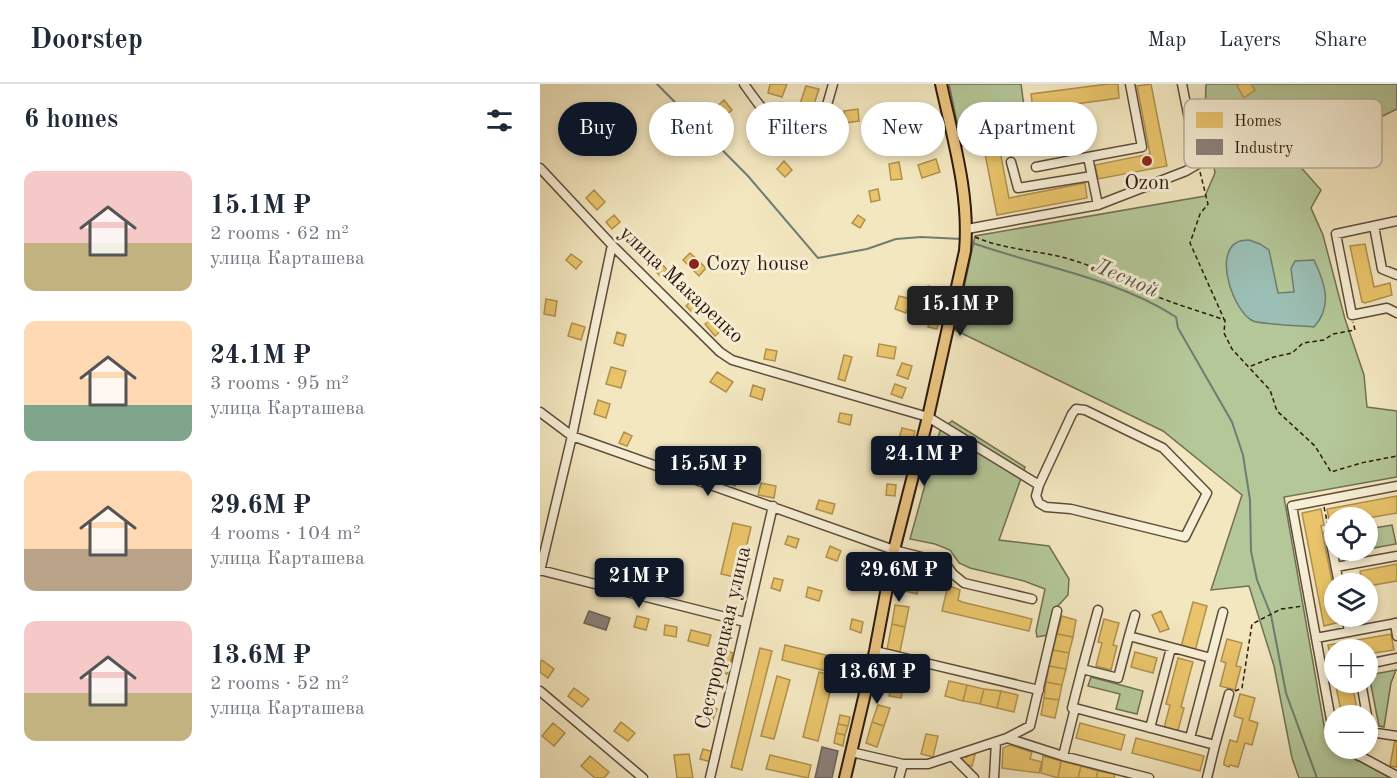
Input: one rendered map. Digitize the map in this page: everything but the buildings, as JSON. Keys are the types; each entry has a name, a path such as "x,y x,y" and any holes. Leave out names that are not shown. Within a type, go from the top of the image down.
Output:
{"main road":[{"path":"845,778 875,651 894,550 928,417 965,251 967,233 964,194 941,84"}],"street":[{"path":"744,84 765,114 784,128 808,135 823,119 833,84"},
{"path":"1036,167 1142,147 1130,84"},
{"path":"1182,84 1185,99"},
{"path":"1088,157 1098,205"},
{"path":"1011,162 1018,188 1092,176"},
{"name":"улица Макаренко","path":"540,168 612,245 720,352 732,360 928,417 1039,485"},
{"path":"967,233 1098,205 1191,168"},
{"path":"1397,221 1336,234 1352,315 1387,308 1397,313"},
{"path":"1374,226 1382,269 1397,276"},
{"path":"612,245 572,436 540,571 745,622"},
{"path":"1076,409 1085,410 1162,448 1207,493 1185,537 1071,509 1046,507 1039,503 1036,496 1039,485 1076,409"},
{"path":"540,412 572,436 894,550 945,563 964,583 1032,599"},
{"path":"1328,705 1292,506 1397,486"},
{"name":"Сестрорецкая улица","path":"710,778 773,506"},
{"path":"1336,567 1397,556"},
{"path":"1335,561 1337,573"},
{"path":"1098,610 1072,708 1215,745"},
{"path":"852,752 903,764 928,764 1007,738 1030,726 1057,611"},
{"path":"1190,738 1223,612"},
{"path":"1082,669 1118,678 1134,615"},
{"path":"1316,638 1396,623 1397,636"},
{"path":"1348,627 1349,632"},
{"path":"1129,636 1211,658"},
{"path":"1150,728 1171,648"},
{"path":"875,651 1039,690"},
{"path":"1378,662 1397,658"},
{"path":"540,691 643,778"},
{"path":"1207,778 1229,694"},
{"path":"1063,756 1075,708"},
{"path":"1378,733 1397,736"},
{"path":"1007,738 1063,756 1149,778"},
{"path":"994,778 996,742"},
{"path":"953,757 974,778"},
{"path":"1372,759 1397,776"},
{"path":"899,778 903,764"}],"path":[{"path":"1199,168 1208,204 1200,214 1190,243 1225,320 1224,333 1232,349 1270,390 1277,411 1315,446 1331,472 1397,456"},
{"path":"967,233 1010,248 1038,251 1070,259 1106,272 1147,292 1225,320"},
{"path":"1251,367 1274,357 1292,353 1304,343 1324,340 1333,334 1355,330 1352,315"},
{"path":"1323,500 1324,507"},
{"path":"1229,694 1242,688 1252,624 1281,609 1310,605"}],"green space":[{"path":"949,84 1021,84 1023,102 957,102 957,122"},
{"path":"1206,84 1397,84 1397,109 1382,116 1382,99 1205,99"},
{"path":"1214,168 1302,168 1321,190 1311,208 1323,235 1345,319 1364,375 1367,407 1397,411 1397,477 1284,497 1324,725 1324,759 1356,759 1391,778 1299,778 1292,758 1274,666 1249,586 1211,590 1242,495 1163,431 955,330 975,236 1205,196 1215,173"},
{"path":"952,421 1025,467 999,540 1049,546 1069,579 1068,595 1056,608 1048,635 1037,637 1036,631 1045,589 1024,581 970,568 959,563 950,550 935,544 910,539 940,431"},
{"path":"1392,525 1396,544 1378,547 1378,527"},
{"path":"1396,670 1391,683 1384,727 1379,726 1378,705 1375,705 1373,693 1378,693 1378,673"},
{"path":"1091,677 1143,691 1137,714 1116,709 1120,694 1088,686"}],"water":[{"path":"1249,240 1269,250 1278,293 1294,292 1291,269 1295,261 1314,260 1324,286 1325,303 1324,311 1314,327 1253,321 1239,307 1229,284 1227,259 1236,243"}],"waterway":[{"name":"Лесной","path":"657,84 748,176 818,258 867,249 896,239 921,237 962,239"},
{"name":"Лесной","path":"970,242 1102,282 1152,303 1176,317 1178,328 1232,422 1243,455 1250,500 1251,551 1257,580 1271,615 1286,693 1317,778"}],"place":[{"name":"Ozon","path":"1147,161"},
{"name":"Cozy house","path":"694,264"}]}
